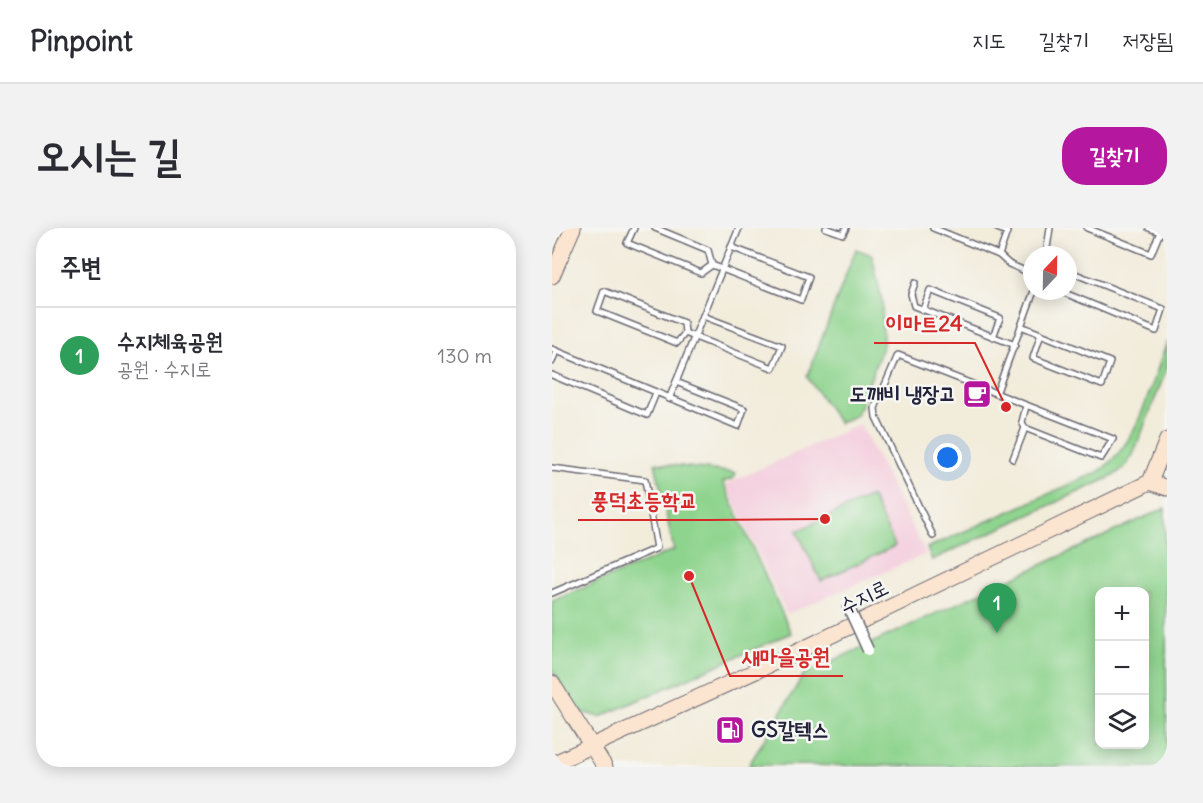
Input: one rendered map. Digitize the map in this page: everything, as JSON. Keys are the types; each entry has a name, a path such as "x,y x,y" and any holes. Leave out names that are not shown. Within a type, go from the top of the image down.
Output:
{"main road":[{"path":"552,276 573,228"},
{"path":"1167,440 1150,482 1167,488"},
{"name":"수지로","path":"552,764 780,660 1150,482"},
{"path":"552,683 605,767"}],"street":[{"path":"847,604 868,650"}],"lane":[{"path":"634,228 627,243 701,273 712,265"},
{"path":"655,228 708,250 712,265 722,270 801,300 809,277 732,247"},
{"path":"669,399 739,228"},
{"path":"826,228 843,234 846,228"},
{"path":"933,228 999,255 1009,264 1023,270"},
{"path":"997,228 1007,232 999,255"},
{"path":"1047,246 1050,228"},
{"path":"1087,228 1151,254 1160,232 1149,228"},
{"path":"1077,275 1163,309 1156,331 1077,298"},
{"path":"915,283 910,302 914,306 1015,345"},
{"path":"922,310 930,290 1000,318 993,337"},
{"path":"604,291 684,323 685,333 676,343 597,311 604,291"},
{"path":"996,394 1031,300"},
{"path":"685,333 773,368 782,346 703,316"},
{"path":"1021,326 1041,334 1110,362 1102,385 1033,358 1041,334"},
{"path":"552,362 554,350 738,426 744,410 676,382"},
{"path":"933,536 876,417 875,408 898,355 1113,439 1101,458 1025,428 1022,422 1026,406"},
{"path":"552,375 647,415 656,393"},
{"path":"1013,459 1025,428"},
{"path":"552,468 645,480 657,548 552,593"}],"shaded area":[{"path":"860,424 926,554 787,614 726,484"}],"green space":[{"path":"856,249 872,255 882,301 883,345 857,415 839,423 807,377"},
{"path":"1167,342 1167,368 1133,455 1125,467 1113,476 932,560 927,548 1098,472 1112,460 1124,446 1142,413"},
{"path":"655,463 736,473 734,478 723,482 791,633 600,717 578,711 552,669 552,601 674,550"},
{"path":"871,496 895,546 821,581 797,531"},
{"path":"1165,508 1167,767 749,765 804,674"}],"place":[{"name":"도깨비 냉장고","path":"977,394"},
{"name":"이마트24","path":"1006,407"},
{"name":"풍덕초등학교","path":"825,519"},
{"name":"새마을공원","path":"689,576"},
{"name":"수지체육공원","path":"997,633"},
{"name":"GS칼텍스","path":"730,730"}]}
